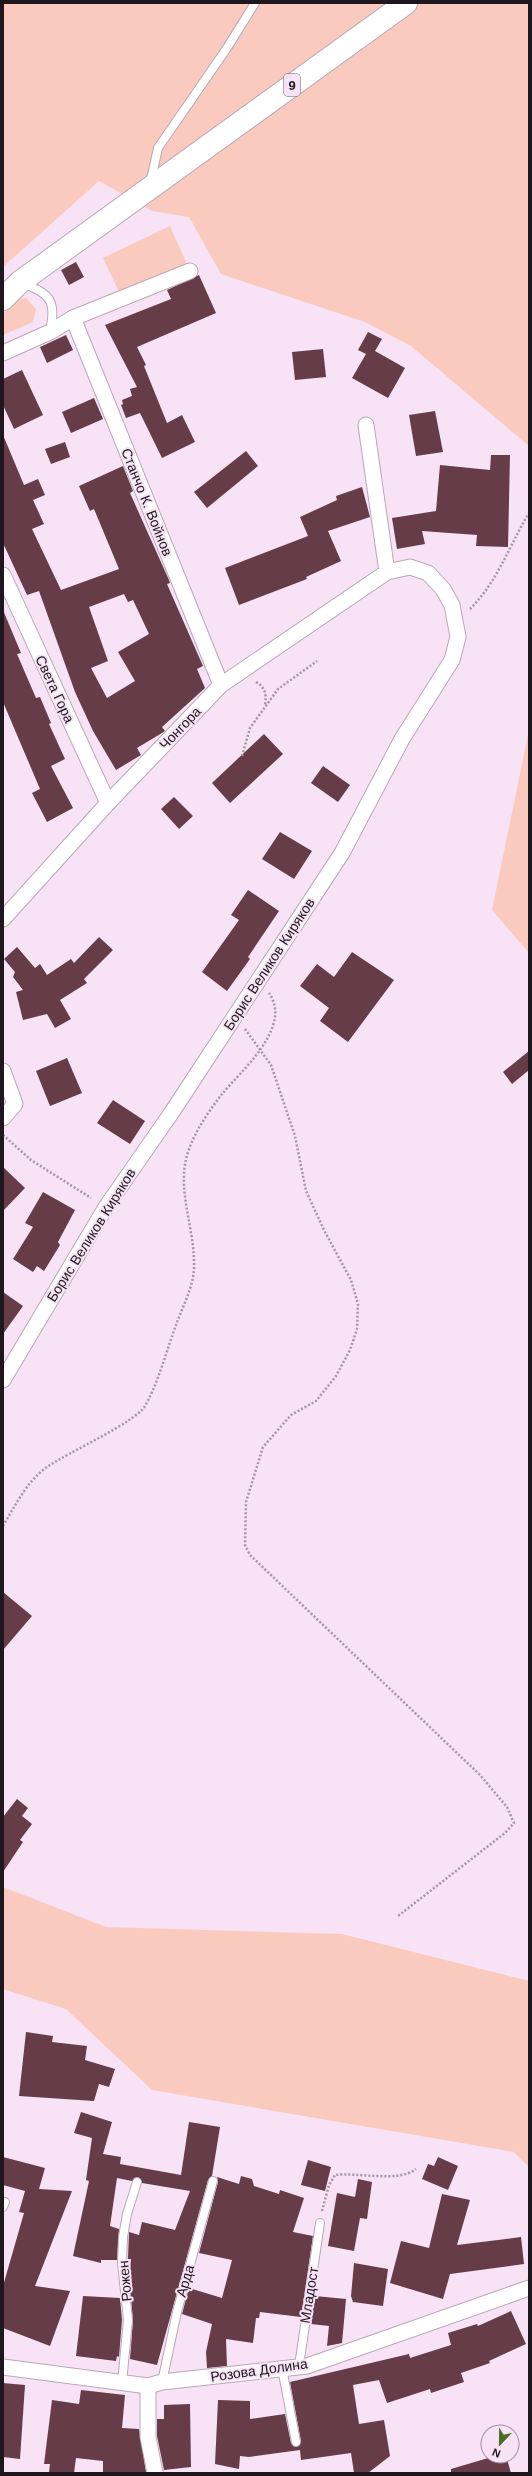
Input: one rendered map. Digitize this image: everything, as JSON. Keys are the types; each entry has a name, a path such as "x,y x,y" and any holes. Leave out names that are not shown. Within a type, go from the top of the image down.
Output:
{"main road":[{"name":"9","path":"3,299 20,282 406,3"}],"street":[{"path":"3,353 50,332 73,318 190,271"},
{"name":"Станчо К. Войнов","path":"73,318 221,686"},
{"path":"366,425 387,572"},
{"name":"Борис Великов Киряков","path":"3,1380 106,1207 342,853 402,740 452,660 458,637 452,605 443,589 428,574 410,567 387,572"},
{"name":"Чонгора","path":"3,919 108,804 221,686 387,572"},
{"name":"Света Гора","path":"3,575 108,804"},
{"path":"3,1071 15,1104 3,1118"},
{"name":"Розова Долина","path":"3,2366 122,2383 155,2384 307,2366 529,2288"},
{"path":"155,2384 148,2437 155,2473"}],"lane":[{"path":"149,189 158,148 227,48 255,3"},
{"path":"20,282 41,290 52,301 53,316 50,332"},
{"name":"Арда","path":"155,2384 177,2312 213,2181"},
{"name":"Рожен","path":"122,2383 128,2320 122,2263 122,2237 127,2214 137,2182"},
{"name":"Младост","path":"299,2366 320,2223"},
{"path":"282,2368 296,2442"}],"path":[{"path":"456,622 488,590 504,563 529,513"},
{"path":"242,756 250,728 278,689 317,661"},
{"path":"235,676 251,678 261,685 267,696 265,707"},
{"path":"3,1526 28,1488 46,1468 131,1419 144,1408 155,1386 190,1291 195,1264 183,1184 188,1153 200,1125 222,1094 260,1051 270,1034 275,1014 272,998 259,979"},
{"path":"234,1017 247,1031 271,1066 294,1136 306,1191 325,1232 351,1280 358,1304 357,1329 350,1350 336,1376 316,1401 291,1416 263,1447 246,1502 245,1545 250,1555 480,1775 507,1807 514,1823 505,1833 398,1916"},
{"path":"3,1134 43,1168 106,1207"},
{"path":"320,2223 329,2185 335,2175 390,2176 411,2172 416,2169"}],"shaded area":[{"path":"3,3 529,3 529,446 411,346 365,322 221,274 189,217 152,211 99,181 3,267"},
{"path":"170,226 190,271 122,298 103,258"},
{"path":"26,298 36,309 33,322 3,335 3,314 18,299"},
{"path":"529,730 529,953 492,910"},
{"path":"3,1887 106,1927 342,1934 529,1981 529,2167 514,2152 152,2090 66,2009 3,1989"}],"building":[{"path":"76,262 84,277 69,285 61,270"},
{"path":"199,275 216,313 137,347 146,365 144,366 167,423 182,415 195,442 162,458 140,413 126,418 121,405 123,404 122,400 132,396 130,389 137,387 105,325 171,299 167,290"},
{"path":"368,332 382,339 375,351 405,368 388,398 352,378 366,354 358,350"},
{"path":"66,335 73,350 47,363 40,347"},
{"path":"323,349 326,377 295,380 292,352"},
{"path":"22,370 43,415 14,429 3,405 3,379"},
{"path":"94,398 103,419 71,433 62,412"},
{"path":"435,411 443,452 416,456 409,415"},
{"path":"3,435 24,485 38,479 45,495 33,500 44,524 32,529 61,590 119,569 94,509 90,511 79,486 123,466 133,491 130,493 169,580 170,583 167,584 203,666 197,669 205,688 162,727 165,731 137,748 141,755 116,770 93,731 75,692 39,591 27,595 3,543","holes":["124,594 128,602 133,600 149,634 118,652 135,681 107,698 91,668 108,661 89,607"]},
{"path":"65,442 70,457 51,464 45,449"},
{"path":"246,451 258,466 207,508 194,492"},
{"path":"491,455 510,455 508,547 476,546 477,535 422,531 425,544 397,549 392,518 436,511 440,465 490,470"},
{"path":"362,487 370,517 328,531 341,561 306,577 307,579 239,605 225,568 308,536 300,517 337,500 336,496"},
{"path":"3,610 21,653 17,654 36,698 40,697 51,723 49,724 65,759 51,766 73,808 47,822 32,793 40,789 3,702"},
{"path":"264,734 283,754 230,803 212,783"},
{"path":"323,766 350,785 338,802 311,783"},
{"path":"174,797 193,816 179,829 161,809"},
{"path":"280,832 312,851 294,879 262,859"},
{"path":"248,890 279,911 248,957 250,959 227,991 202,972 239,920 231,915"},
{"path":"99,937 113,950 84,979 87,983 60,1000 71,1019 55,1028 47,1014 23,1020 16,992 23,990 13,977 15,972 4,959 17,947 35,968 40,964 47,975 71,959 74,963"},
{"path":"352,952 394,980 348,1042 320,1021 329,1008 300,986 317,964 334,977"},
{"path":"529,1051 529,1070 512,1084 503,1072"},
{"path":"67,1058 82,1093 50,1106 36,1071"},
{"path":"113,1100 145,1121 130,1144 97,1123"},
{"path":"3,1167 25,1188 3,1211"},
{"path":"43,1192 75,1210 58,1242 60,1245 44,1271 37,1266 33,1272 13,1259 33,1227 25,1223"},
{"path":"3,1292 23,1306 3,1334"},
{"path":"3,1592 32,1616 3,1650"},
{"path":"17,1799 28,1808 22,1816 32,1824 20,1840 23,1842 3,1872 3,1817"},
{"path":"26,2032 53,2036 52,2042 87,2046 85,2060 115,2069 109,2087 99,2084 94,2101 19,2096"},
{"path":"81,2112 112,2122 103,2154 121,2157 120,2164 181,2175 189,2122 220,2127 212,2176 208,2180 157,2365 130,2359 133,2320 129,2278 131,2259 128,2259 129,2232 139,2235 142,2222 175,2230 190,2191 142,2183 138,2177 132,2181 117,2178 110,2226 119,2229 117,2260 101,2260 101,2263 73,2256 89,2181 86,2180 92,2138 74,2133"},
{"path":"3,2157 45,2168 39,2189 72,2191 35,2286 70,2291 50,2346 3,2328 3,2286 24,2213 19,2212 25,2191 3,2185"},
{"path":"438,2157 458,2166 448,2190 422,2179 428,2164 434,2166"},
{"path":"308,2160 331,2167 325,2191 301,2185"},
{"path":"241,2176 252,2179 254,2186 279,2194 280,2190 304,2198 293,2232 313,2236 301,2317 260,2312 259,2318 256,2318 253,2343 226,2339 227,2366 207,2368 206,2352 212,2324 182,2314 189,2288 222,2298 232,2260 199,2253 218,2182 217,2177 239,2184"},
{"path":"358,2179 372,2182 367,2219 360,2218 354,2251 328,2246 337,2193 355,2197"},
{"path":"442,2194 470,2200 457,2245 521,2237 524,2264 450,2274 443,2299 390,2283 401,2241 429,2248"},
{"path":"354,2263 388,2269 383,2306 353,2302 351,2296"},
{"path":"83,2296 120,2298 122,2320 119,2357 117,2356 116,2361 76,2356"},
{"path":"315,2296 346,2299 342,2343 327,2346 329,2326 311,2324"},
{"path":"511,2311 526,2344 489,2361 490,2363 461,2373 464,2382 431,2393 430,2389 387,2403 379,2380 353,2385 359,2424 384,2420 390,2456 368,2473 354,2473 351,2453 301,2460 300,2450 249,2457 240,2456 239,2469 215,2464 218,2400 250,2401 250,2419 285,2414 291,2443 297,2447 301,2441 290,2382 409,2354 410,2358 451,2345 448,2333 477,2324 478,2326"},
{"path":"3,2383 25,2385 20,2459 3,2457"},
{"path":"81,2390 125,2395 122,2428 139,2429 146,2472 103,2473 103,2461 76,2458 74,2473 49,2472 50,2464 44,2464 52,2400 79,2404"},
{"path":"190,2404 191,2467 164,2470 157,2436 157,2419 164,2419 164,2405"},
{"path":"480,2460 480,2464 508,2464 511,2473 451,2473 451,2469"}]}
